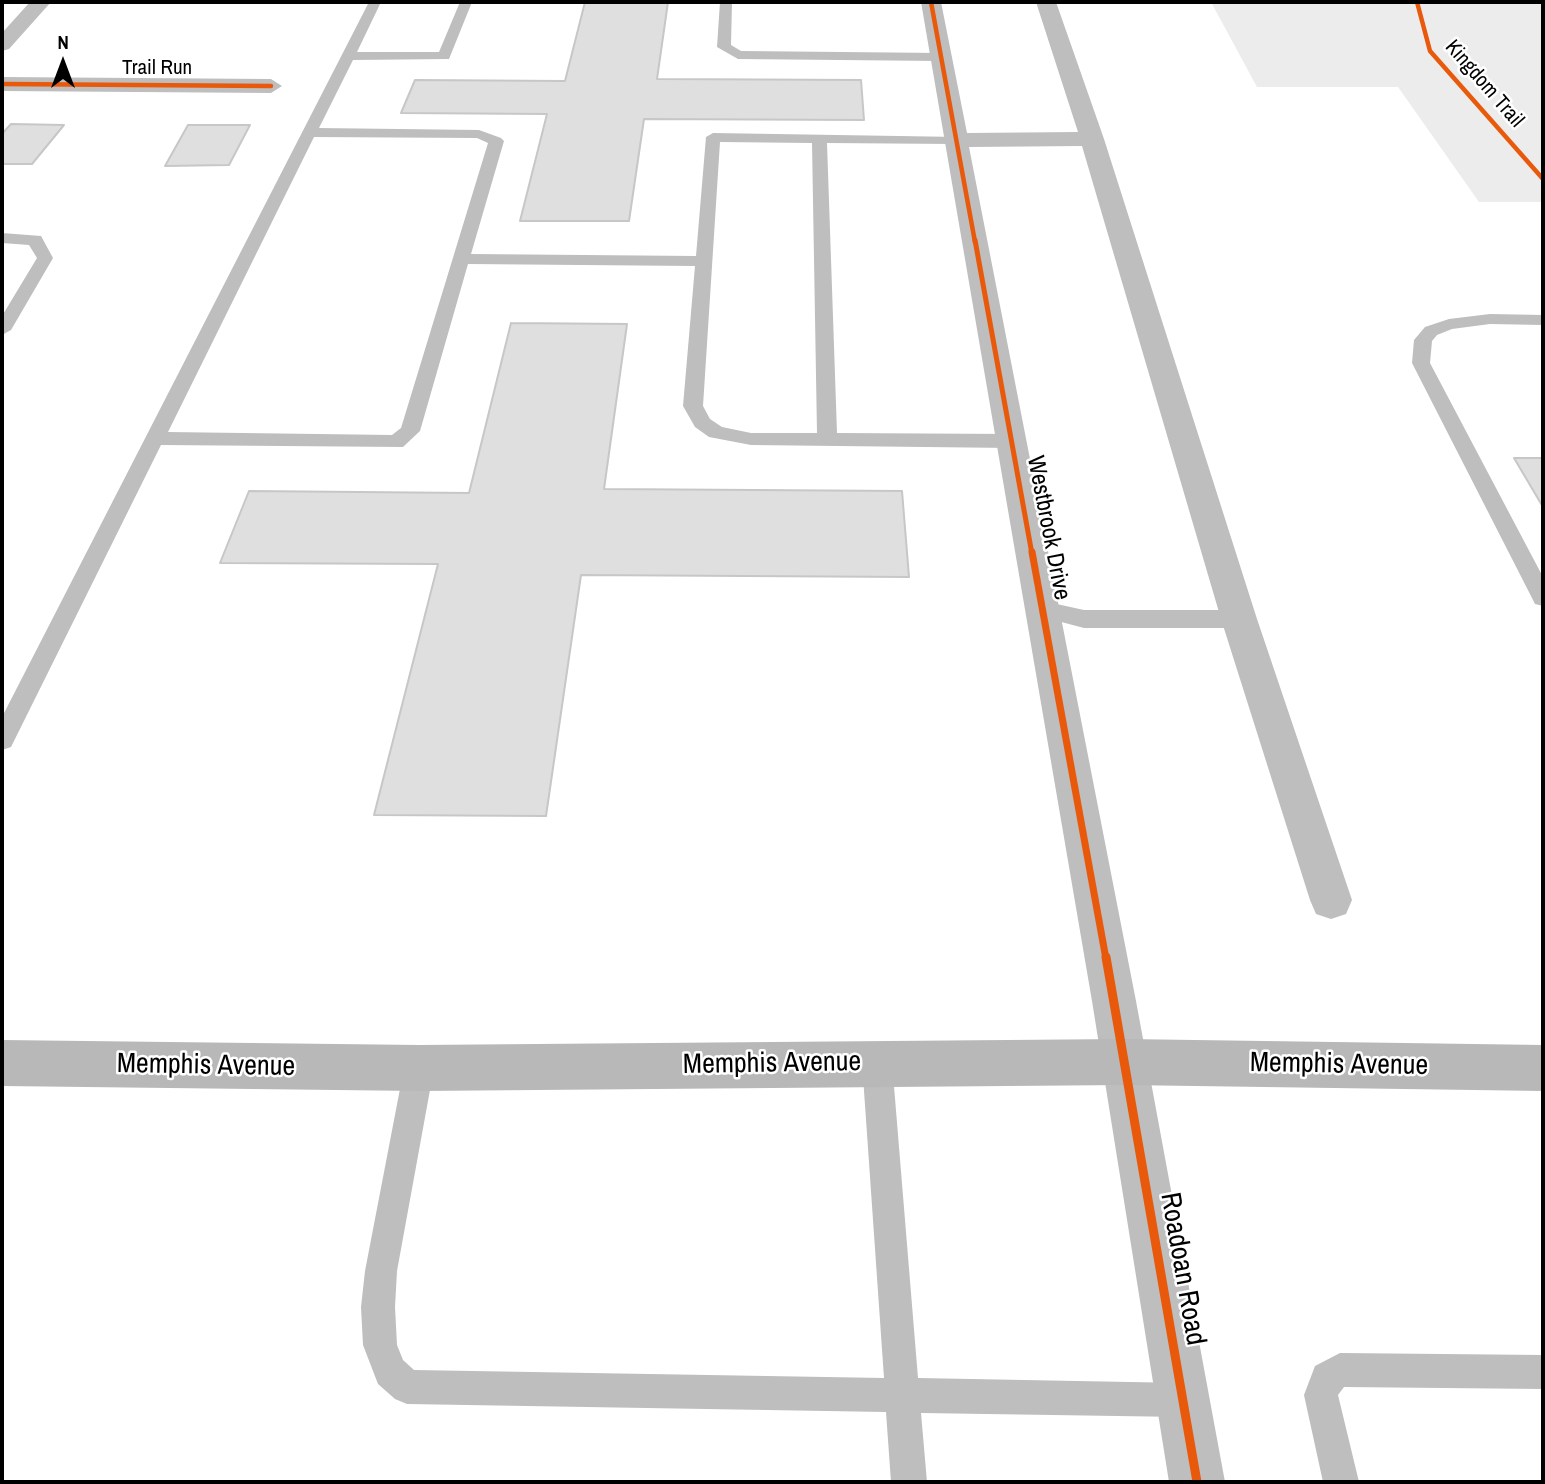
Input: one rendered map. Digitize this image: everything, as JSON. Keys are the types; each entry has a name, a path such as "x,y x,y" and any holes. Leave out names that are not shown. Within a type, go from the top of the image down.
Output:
{"main road":[{"name":"Memphis Avenue","path":"2,1063 419,1068 877,1062 1125,1062 1543,1068"}],"street":[{"path":"2,45 41,2"},
{"name":"Westbrook Drive","path":"931,2 1125,1062"},
{"path":"1046,2 1092,139 1239,619 1331,900"},
{"name":"Trail Run","path":"2,84 271,86"},
{"path":"955,140 1092,139"},
{"name":"Roadoan Road","path":"1125,1062 1197,1482"}],"lane":[{"path":"2,740 375,2"},
{"path":"347,56 444,56 466,2"},
{"path":"726,2 724,47 738,55 941,57"},
{"path":"154,438 396,442 410,431 496,141 479,134 309,132"},
{"path":"955,140 713,137 693,406 702,422 716,432 734,437 1012,441"},
{"path":"818,138 827,440"},
{"path":"2,238 35,240 45,258 2,330"},
{"path":"461,259 703,261"},
{"path":"1543,320 1490,319 1449,324 1431,331 1423,340 1421,363 1543,598"},
{"path":"1043,609 1084,619 1239,619"},
{"path":"877,1062 900,1395 909,1482"},
{"path":"419,1068 381,1271 379,1307 380,1345 390,1372 407,1387 1183,1400"},
{"path":"1341,1482 1321,1395 1327,1378 1339,1370 1543,1372"}],"shaded area":[{"path":"1211,2 1543,2 1543,202 1479,202 1398,87 1257,87"}],"building":[{"path":"585,2 668,2 657,79 861,80 864,120 644,119 629,221 520,221 547,114 401,113 415,80 565,81"},
{"path":"11,124 64,125 32,164 2,164 2,134"},
{"path":"188,125 250,125 229,165 165,166"},
{"path":"511,323 627,324 604,489 902,491 909,577 581,575 546,816 374,815 438,564 220,563 249,491 469,493"},
{"path":"1514,458 1543,458 1543,507"}],"cycle path":[{"path":"931,2 1114,1001 1197,1482"},
{"name":"Kingdom Trail","path":"1417,2 1430,51 1543,179"},
{"path":"2,84 271,86"}]}
